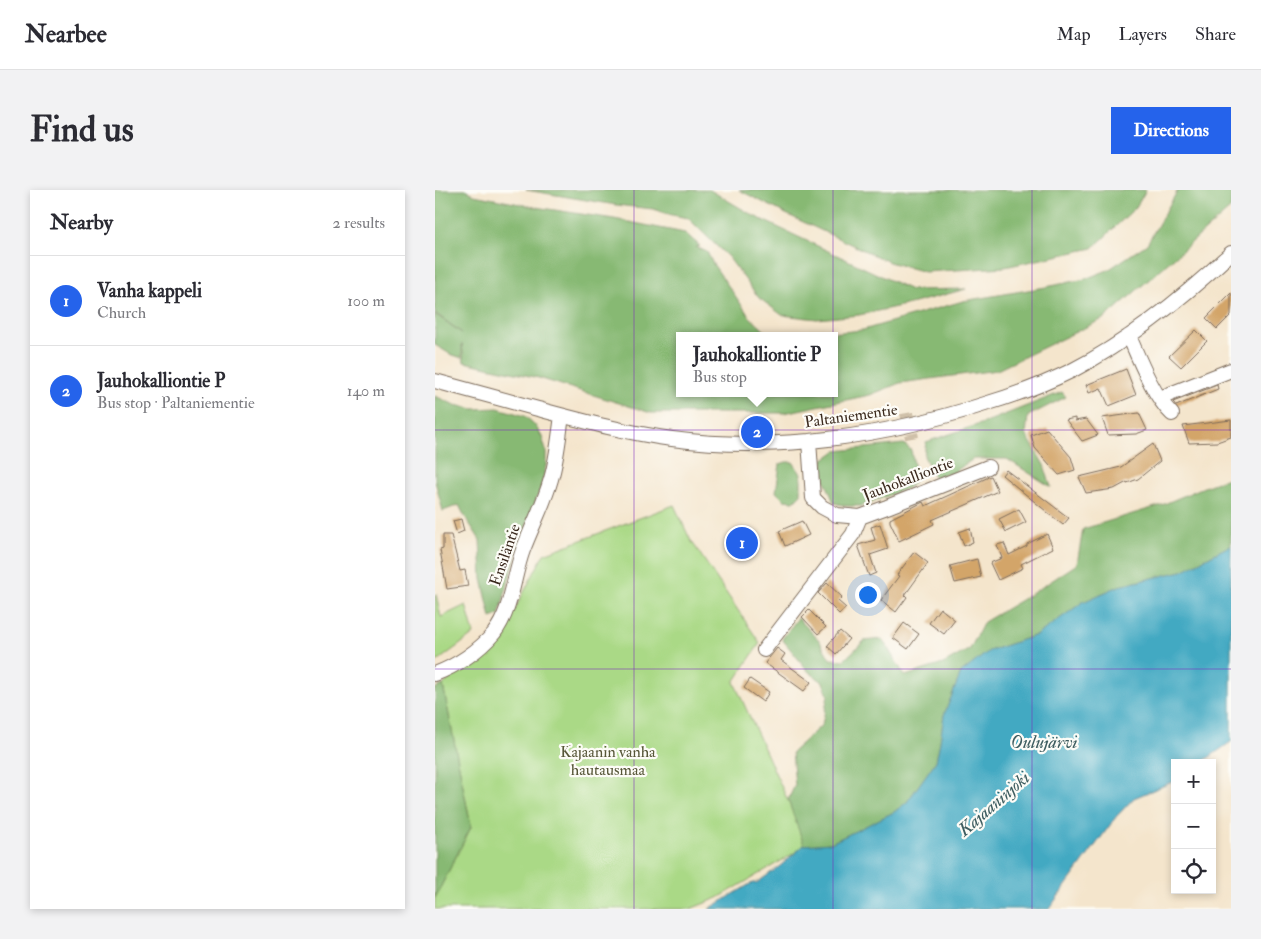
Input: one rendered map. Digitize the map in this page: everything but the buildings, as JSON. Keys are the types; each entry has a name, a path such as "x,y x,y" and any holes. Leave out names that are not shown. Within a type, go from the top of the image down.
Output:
{"street":[{"name":"Paltaniementie","path":"435,381 618,430 673,439 718,443 765,444 809,441 892,429 1012,396 1073,369 1129,336 1164,311 1231,253"},
{"path":"1129,336 1160,398 1172,414"},
{"path":"1160,398 1231,370"},
{"name":"Ensiläntie","path":"435,674 460,661 480,646 494,632 505,613 523,551 551,478 563,416"},
{"name":"Jauhokalliontie","path":"809,441 813,498 822,507 837,515 860,517 988,467"},
{"path":"764,650 853,534 860,517"}],"green space":[{"path":"435,190 467,190 474,195 685,233 700,246 696,247 707,252 713,264 750,317 766,332 676,332 676,397 838,397 838,332 863,330 963,301 1085,279 1108,270 1147,244 1178,190 1231,190 1231,208 1105,318 997,370 900,383 870,395 784,413 651,413 539,378 464,362 462,344 462,358 450,354 435,345 435,314 462,333 435,313"},
{"path":"526,190 710,190 754,216 911,290 966,289 859,315 817,319 782,315 759,298 729,258 688,218 653,209 616,205"},
{"path":"739,190 1146,190 1136,207 1093,248 1005,267 925,272 889,262"},
{"path":"1062,392 1066,397 1028,416 1026,434 1044,465 1051,487 1007,459 973,459 953,473 934,477 924,456 926,442 986,422"},
{"path":"435,396 455,405 474,409 498,408 525,416 535,425 542,437 546,451 546,465 542,484 516,554 499,615 491,618 482,579 480,540 459,505 443,511 435,481"},
{"path":"904,444 911,450 917,479 908,488 861,506 847,506 834,503 824,478 823,460 836,451"},
{"path":"793,462 801,474 801,494 794,501 784,500 776,492 780,464"},
{"path":"1231,477 1231,545 1182,571 1119,586 1083,602 1037,635 989,651 961,673 944,715 936,761 907,802 894,812 831,843 804,845 788,800 795,785 792,752 822,725 828,695 823,682 809,672 782,639 798,618 819,640 830,659 844,660 864,641 882,639 905,676 943,664 970,649 984,622 1077,564 1083,529 1162,505"},
{"name":"Kajaanin vanha hautausmaa","path":"674,505 690,539 760,643 734,682 808,845 718,898 690,909 435,909 435,898 471,827 443,685 500,637 544,554"},
{"path":"435,595 441,617 466,605 474,634 435,663"},
{"path":"443,685 471,827 435,898 435,689"}],"water":[{"name":"Oulujärvi","path":"1231,545 1231,742 1207,759 1171,759 1171,783 1134,798 1116,817 1049,909 709,909 750,884 758,882 804,845 831,843 894,812 907,802 936,761 944,715 961,673 989,651 1037,635 1083,602 1119,586 1182,571"}],"tunnel":[{"path":"907,413 912,438"}],"place":[{"name":"Jauhokalliontie P","path":"757,432"},
{"name":"Vanha kappeli","path":"742,543"}],"water label":[{"name":"Kajaaninjoki","path":"994,804"}]}
